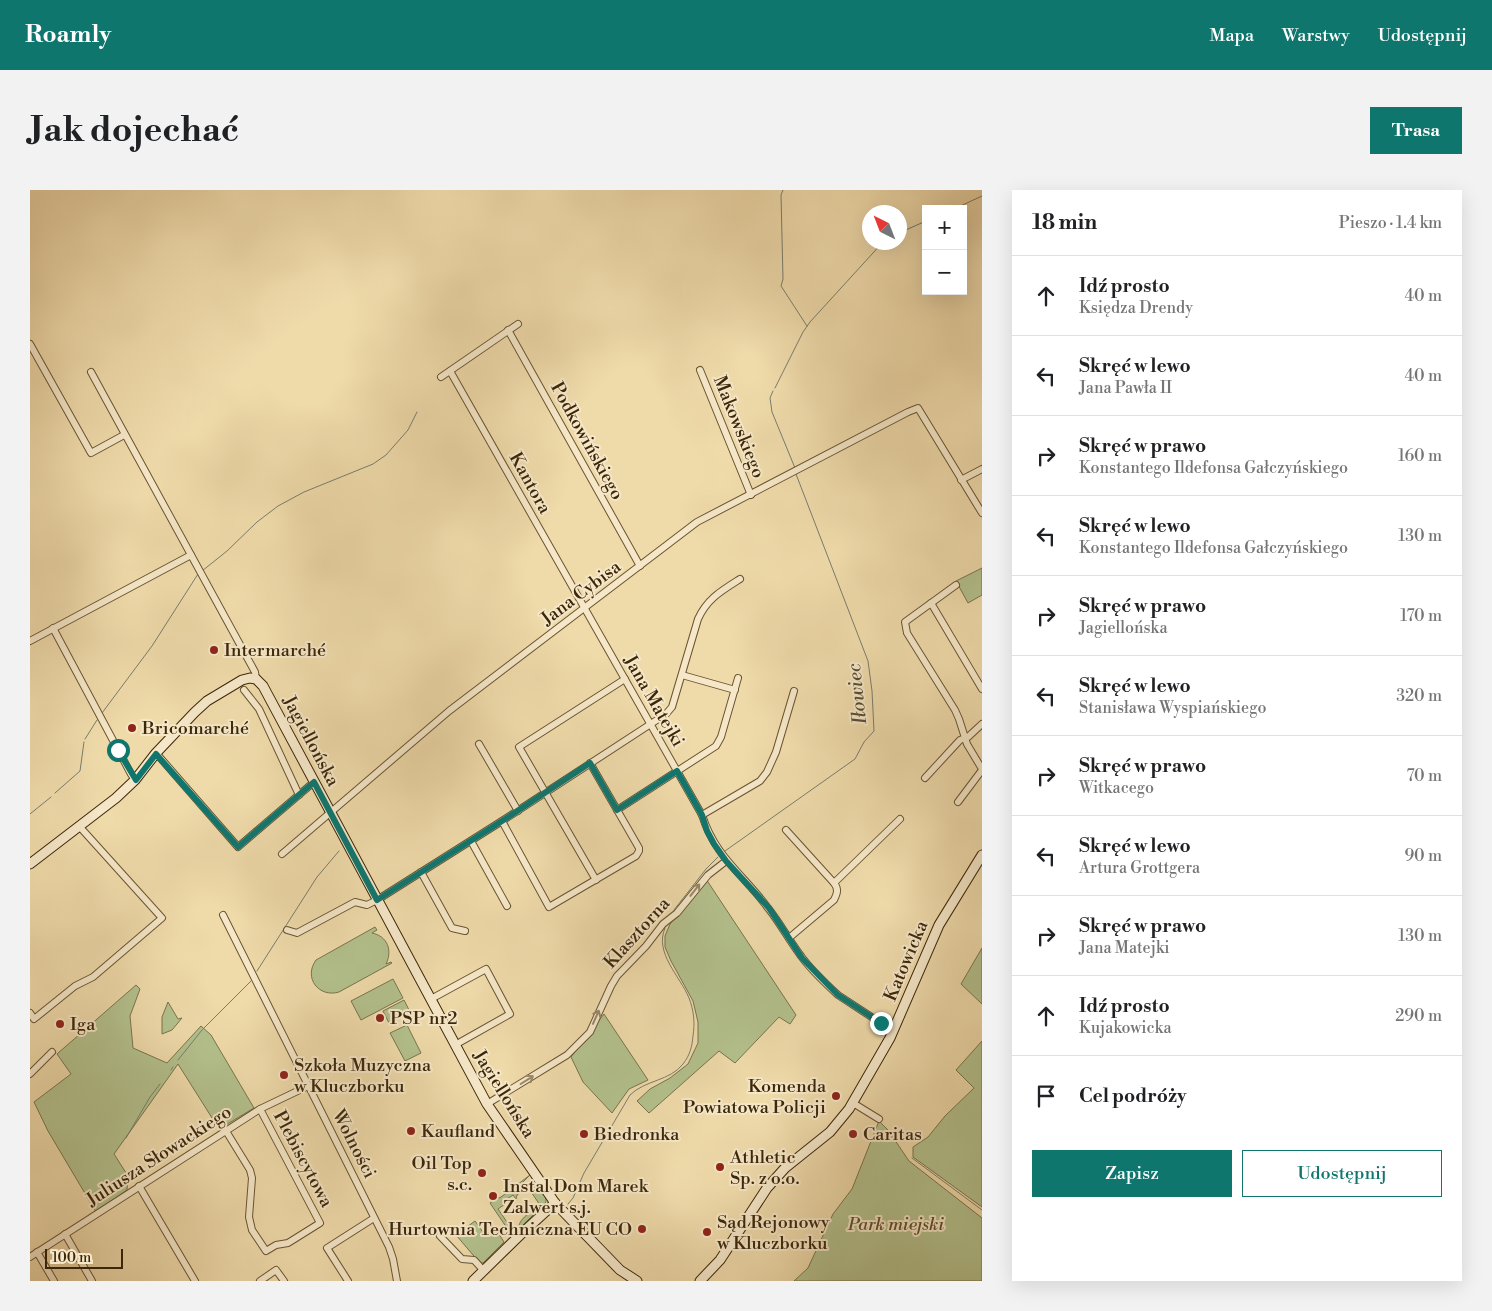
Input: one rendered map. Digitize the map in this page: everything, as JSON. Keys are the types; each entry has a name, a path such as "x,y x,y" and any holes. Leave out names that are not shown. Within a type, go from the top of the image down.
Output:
{"street":[{"path":"441,377 518,324"},
{"name":"Podkowińskiego","path":"508,330 640,566"},
{"path":"30,344 91,453 124,435"},
{"name":"Makowskiego","path":"700,370 751,495"},
{"name":"Kantora","path":"450,371 584,609"},
{"path":"30,864 116,798 136,780 156,754 207,701 242,680 256,679 255,672 91,372"},
{"name":"Jana Cybisa","path":"282,854 449,712 697,522 918,408 962,480"},
{"path":"982,469 962,480 982,513"},
{"path":"30,641 191,555"},
{"path":"287,930 297,933 355,902 367,905 377,900 666,714 672,707 703,608 716,594 740,579"},
{"path":"956,586 905,622 905,626 907,633 959,719 970,752 982,770 958,802"},
{"path":"931,603 982,689"},
{"name":"Jana Matejki","path":"584,609 651,724 702,815 707,831 726,861 769,908 802,958 838,995 893,1030"},
{"path":"53,628 128,769 136,780"},
{"path":"682,674 735,690"},
{"path":"617,810 716,746 721,737 738,678"},
{"name":"Jagiellońska","path":"256,679 263,686 487,1104 555,1203 620,1270 637,1281"},
{"path":"596,880 519,746 625,680"},
{"path":"244,690 260,709 299,795"},
{"path":"702,815 760,781 767,772 776,752 794,691"},
{"path":"926,778 960,740 982,724"},
{"path":"479,744 518,811"},
{"path":"156,754 238,847 314,782"},
{"path":"502,821 549,907 636,856 640,851 590,763"},
{"path":"834,883 900,818"},
{"path":"32,1016 75,986 93,978 162,918 79,826"},
{"path":"786,830 837,886 838,894 834,900 789,938"},
{"path":"471,840 507,906"},
{"name":"Katowicka","path":"700,1281 725,1253 776,1177 830,1132 844,1117 893,1030 939,925 982,855"},
{"name":"Klasztorna","path":"487,1104 567,1055 590,1032 610,986 617,976 646,946 663,924 677,913 708,875 726,861"},
{"path":"421,872 452,928 465,931"},
{"name":"Wolności","path":"223,915 374,1218 393,1259 396,1281"},
{"path":"431,1000 486,969 510,1014 455,1045"},
{"path":"30,1074 52,1052"},
{"name":"Juliusza Słowackiego","path":"30,1257 260,1109 308,1086"},
{"path":"853,1103 879,1119"},
{"name":"Plebiscytowa","path":"226,1131 250,1170 252,1178 249,1217 252,1230 266,1251 276,1245 288,1243 320,1224 260,1109"},
{"path":"139,1186 195,1281"},
{"path":"473,1281 555,1203"},
{"path":"348,1281 327,1248 374,1218"},
{"path":"65,1234 92,1281"},
{"path":"440,1236 462,1259 474,1260 484,1271"},
{"path":"37,1252 54,1281"},
{"path":"260,1281 276,1270 284,1281"}],"green space":[{"path":"982,568 982,595 968,603 956,581"},
{"path":"706,879 796,1015 790,1024 779,1017 735,1063 719,1051 649,1113 637,1101 650,1089 670,1078 688,1064 698,1043 698,1022 693,1001 671,961 665,947 665,936 670,924"},
{"path":"375,927 377,930 372,933 382,937 389,949 386,964 392,963 339,992 325,992 315,985 311,973 316,960"},
{"path":"982,948 982,1004 961,984"},
{"path":"393,979 403,998 361,1020 351,1001"},
{"path":"136,985 140,989 130,1016 133,1048 167,1063 201,1026 211,1035 254,1108 219,1129 178,1064 114,1154 128,1176 127,1190 96,1212 48,1131 34,1102 71,1074 57,1054"},
{"path":"404,1000 410,1012 389,1023 383,1011"},
{"path":"168,1002 178,1019 182,1018 172,1030 162,1034 162,1017"},
{"path":"604,1014 648,1080 629,1089 612,1113 583,1082 571,1057"},
{"path":"407,1025 421,1053 405,1061 390,1033"},
{"path":"982,1041 982,1207 913,1157 913,1147 928,1137 945,1116 974,1088 956,1070"},
{"name":"Park miejski","path":"879,1121 888,1130 909,1161 982,1218 982,1281 794,1281 808,1268 833,1214 852,1189"},
{"path":"530,1175 520,1185 521,1192 517,1195 516,1199 513,1195 504,1201 505,1204 498,1209 509,1225 511,1234 490,1203"},
{"path":"536,1183 546,1196 546,1202 519,1229 520,1222 540,1205 529,1189"},
{"path":"475,1221 485,1235 495,1228 504,1242 483,1263 479,1262 456,1235"}],"waterway":[{"path":"783,190 781,195 783,279 781,286 807,326"},
{"name":"Iłowiec","path":"963,205 982,196"},
{"name":"Iłowiec","path":"907,229 922,223"},
{"name":"Iłowiec","path":"775,388 810,322 876,250"},
{"name":"Iłowiec","path":"773,391 770,398 772,412 795,468"},
{"path":"202,571 278,506 304,492 373,464 386,455 408,430 417,412"},
{"name":"Iłowiec","path":"725,851 855,759 864,742 874,731 868,661 796,474"},
{"path":"102,713 152,646 198,574"},
{"path":"85,739 97,720"},
{"path":"55,793 80,771 84,742"},
{"path":"30,814 51,797"},
{"path":"257,971 317,877 339,851"},
{"name":"Iłowiec","path":"674,910 706,869 718,857"},
{"name":"Iłowiec","path":"568,1204 630,1095 643,1086 678,1070 690,1051 694,1031 693,1012 689,998 665,955 663,946 665,928"},
{"path":"178,1060 202,1030 251,981"},
{"path":"126,1138 150,1097 160,1084"},
{"path":"912,1158 982,1210"}],"place":[{"name":"Intermarché","path":"214,650"},
{"name":"Bricomarché","path":"132,728"},
{"name":"PSP nr2","path":"380,1018"},
{"name":"Iga","path":"60,1024"},
{"name":"Szkoła Muzyczna w Kluczborku","path":"284,1075"},
{"name":"Komenda Powiatowa Policji","path":"836,1096"},
{"name":"Kaufland","path":"411,1131"},
{"name":"Biedronka","path":"584,1134"},
{"name":"Caritas","path":"853,1134"},
{"name":"Athletic Sp. z o.o.","path":"720,1167"},
{"name":"Oil Top s.c.","path":"482,1173"},
{"name":"Instal Dom Marek Zalwert s.j.","path":"493,1196"},
{"name":"Hurtownia Techniczna EU CO","path":"642,1229"},
{"name":"Sąd Rejonowy w Kluczborku","path":"707,1232"}],"route":[{"path":"118,750 136,780 156,754 238,847 314,782 377,900 590,763 617,810 677,771 702,815 714,844 726,861 769,908 802,958 838,995 881,1023"}]}
